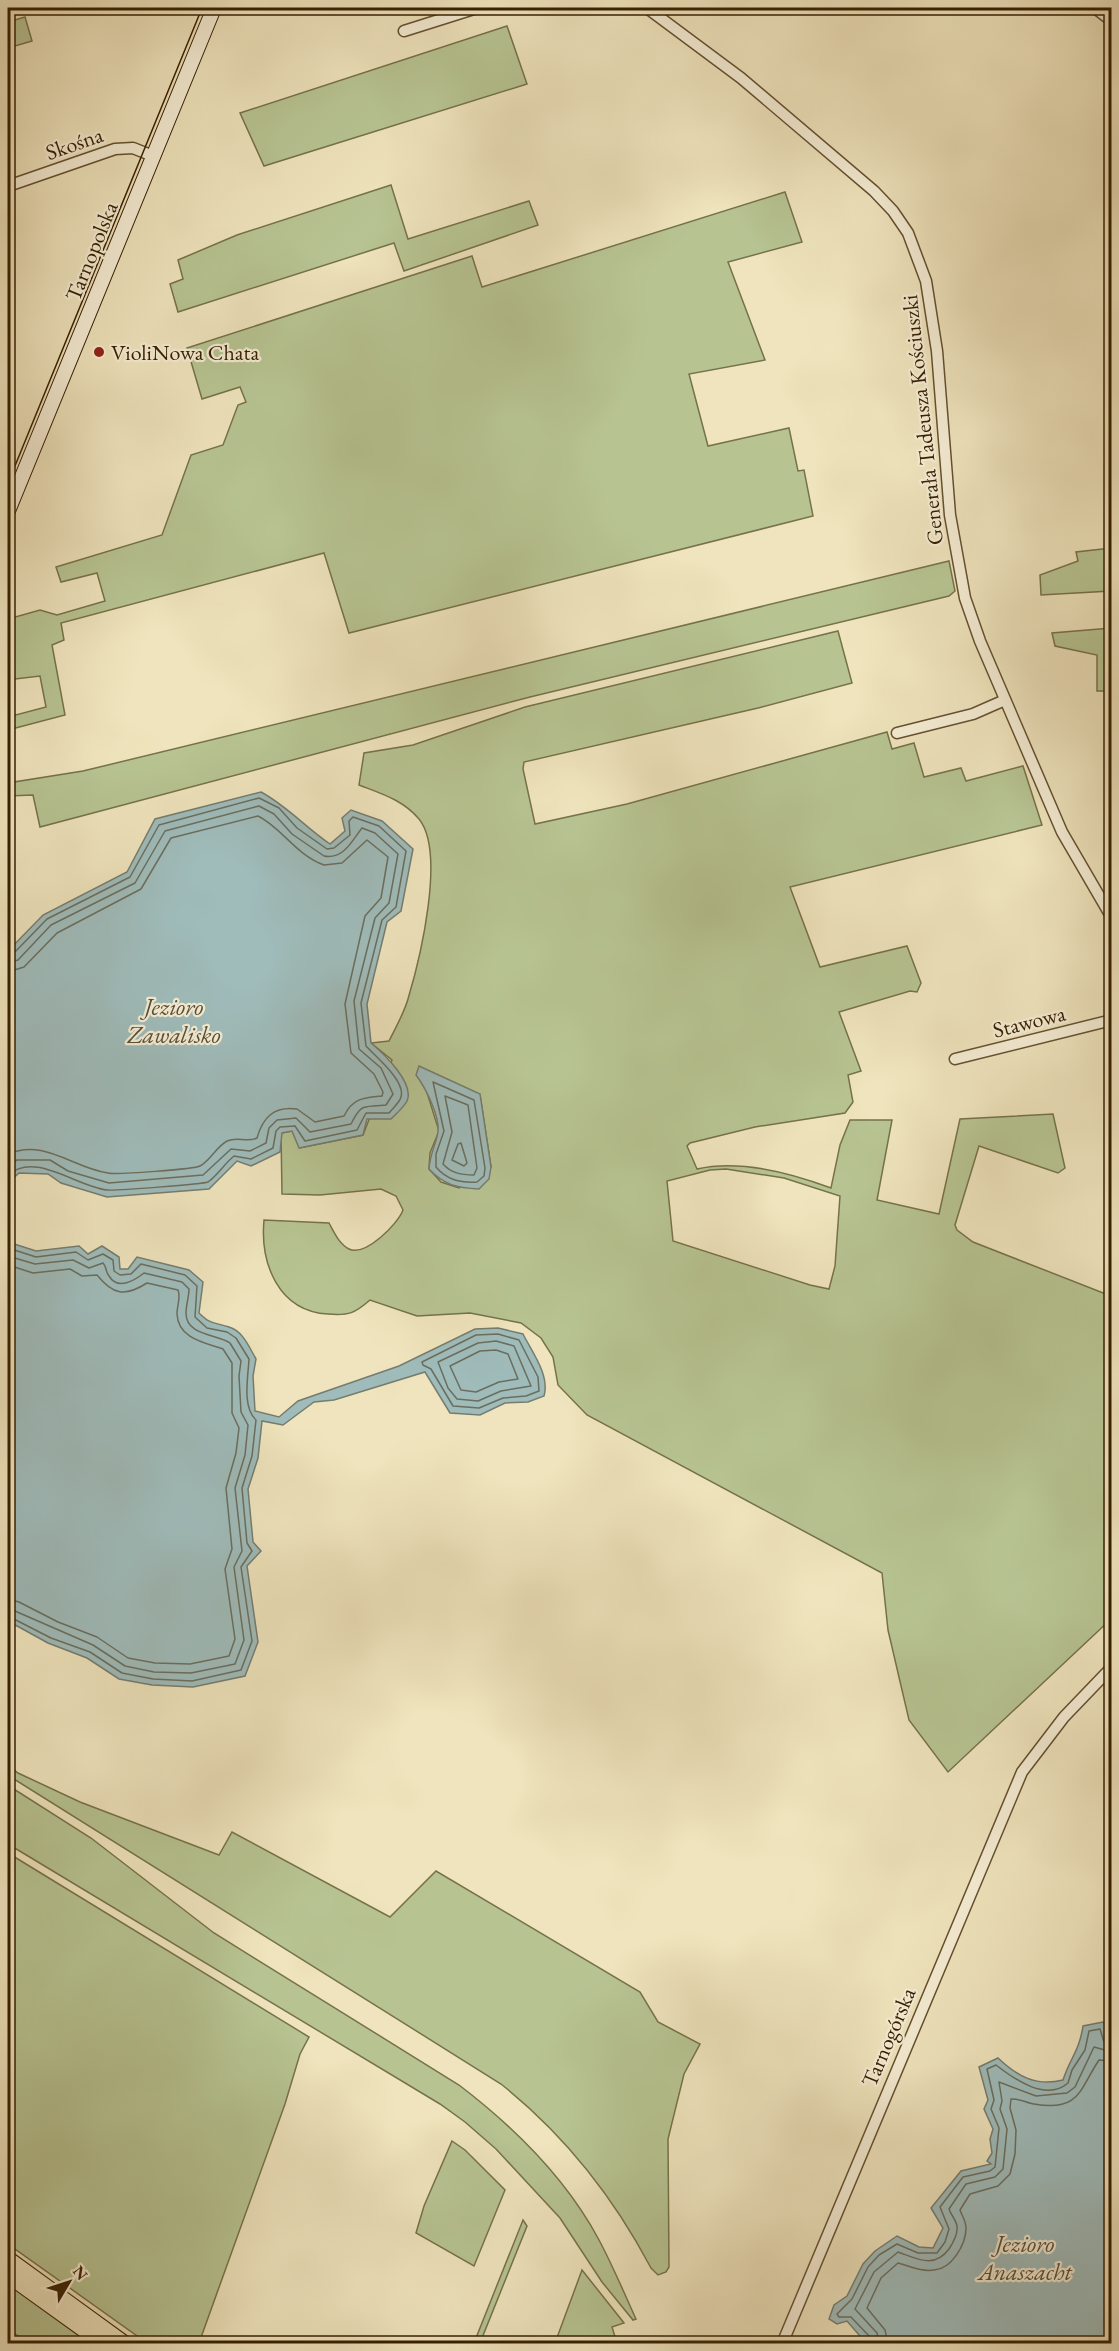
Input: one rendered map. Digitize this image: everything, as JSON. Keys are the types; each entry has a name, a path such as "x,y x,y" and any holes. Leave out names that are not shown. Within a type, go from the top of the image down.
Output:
{"main road":[{"name":"Tarnopolska","path":"8,511 214,8"},
{"path":"8,2259 125,2343"},
{"path":"8,2275 104,2343"}],"street":[{"path":"404,31 477,8"},
{"name":"Generała Tadeusza Kościuszki","path":"647,8 741,78 874,191 893,211 908,233 926,281 934,321 950,515 965,596 980,641 1062,832 1112,918"},
{"path":"1095,8 1112,21"},
{"name":"Skośna","path":"8,186 115,149 134,148 153,156"},
{"path":"897,733 974,714 1005,700"},
{"name":"Stawowa","path":"955,1059 1112,1020"},
{"name":"Tarnogórska","path":"782,2343 1009,1798 1037,1749 1112,1667"}],"green space":[{"path":"25,17 32,41 8,48 8,22"},
{"path":"507,26 527,84 264,166 240,113"},
{"path":"391,185 408,239 529,201 538,225 404,271 394,243 178,312 170,284 183,279 178,260 237,235"},
{"path":"785,192 802,242 728,262 765,360 689,374 708,446 789,428 798,471 804,470 813,516 349,633 324,553 61,623 64,640 52,645 65,715 8,730 8,717 46,707 40,676 15,679 8,676 8,619 40,610 57,615 105,601 97,573 61,582 56,567 162,535 191,455 223,445 238,405 246,402 240,387 202,399 187,348 472,256 482,287"},
{"path":"1111,548 1111,591 1041,595 1040,575 1078,561 1076,552"},
{"path":"949,561 955,591 949,596 530,697 40,827 33,795 8,796 8,783 83,771"},
{"path":"1111,628 1111,691 1097,691 1097,655 1055,646 1052,633"},
{"path":"838,631 852,683 758,708 524,762 523,769 535,824 627,804 887,732 892,749 914,743 924,777 961,768 966,781 1023,766 1042,825 790,887 820,967 907,946 921,983 917,992 910,991 839,1012 861,1071 848,1075 853,1102 845,1113 755,1127 690,1143 687,1146 697,1169 730,1166 765,1169 831,1188 840,1145 850,1120 892,1120 877,1200 939,1214 960,1119 1053,1114 1065,1168 1058,1173 979,1146 955,1225 957,1230 973,1242 1111,1296 1112,1554 1108,1562 1111,1564 1111,1619 948,1772 909,1720 888,1630 882,1573 587,1415 558,1385 553,1357 541,1338 521,1323 470,1313 417,1316 370,1300 356,1311 347,1314 311,1311 296,1304 285,1294 269,1268 265,1252 264,1220 329,1223 342,1244 349,1249 356,1250 380,1238 395,1223 403,1210 396,1196 381,1189 320,1195 282,1194 281,1133 292,1131 300,1148 363,1135 392,1060 371,1043 389,1041 400,1020 413,981 424,933 431,880 427,835 413,812 392,798 359,785 364,753 413,745 525,707","holes":["419,1067 480,1095 491,1167 459,1188 441,1182 429,1169 430,1153 439,1131","726,1169 784,1178 840,1196 835,1266 829,1289 673,1241 667,1181 710,1170"]},
{"path":"8,1765 18,1773 80,1802 219,1855 232,1832 390,1917 436,1871 640,1992 658,2022 700,2044 684,2074 668,2139 669,2267 666,2272 658,2275 651,2268 621,2216 586,2168 546,2124 501,2084 14,1779 9,1786 91,1838 214,1933 459,2085 499,2118 555,2175 586,2217 614,2270 636,2319 633,2320 602,2282 560,2218 496,2149 465,2122 440,2104 8,1844"},
{"path":"8,1853 309,2037 300,2054 285,2104 199,2343 147,2343 8,2244"},
{"path":"452,2141 465,2150 505,2190 474,2266 416,2233 424,2206"},
{"path":"523,2220 527,2226 480,2343 474,2343"},
{"path":"582,2270 624,2323 612,2327 617,2343 555,2343"},
{"path":"8,2281 94,2343 30,2343 8,2330"}],"water":[{"name":"Jezioro Zawalisko","path":"261,792 330,844 345,831 342,818 351,810 382,821 413,849 401,911 387,922 367,1004 371,1043 390,1061 402,1077 408,1094 406,1103 391,1119 367,1119 363,1135 299,1148 292,1131 282,1133 280,1152 251,1166 237,1161 209,1189 107,1197 61,1183 48,1174 19,1173 8,1183 8,951 43,915 127,872 155,819"},
{"path":"419,1066 480,1094 491,1167 489,1179 479,1189 451,1185 429,1169 438,1125 431,1102 416,1075"},
{"path":"8,1242 36,1251 79,1246 88,1254 102,1246 119,1257 120,1269 128,1269 137,1257 189,1270 203,1282 199,1313 210,1321 238,1332 256,1359 253,1376 255,1411 279,1417 298,1401 399,1366 475,1329 498,1328 523,1334 545,1380 544,1396 528,1402 505,1403 480,1415 450,1413 425,1372 334,1400 314,1402 283,1425 262,1421 258,1458 248,1489 253,1542 261,1551 247,1566 258,1642 245,1676 193,1687 152,1685 119,1679 87,1658 48,1643 8,1621"},
{"name":"Jezioro Anaszacht","path":"1103,2022 1106,2026 1112,2056 1111,2343 866,2343 847,2321 837,2324 829,2319 834,2305 847,2296 863,2264 875,2251 897,2236 919,2247 933,2248 943,2228 931,2208 961,2171 991,2164 987,2161 992,2153 990,2139 993,2129 984,2109 988,2100 979,2067 998,2058 1020,2075 1036,2081 1063,2080 1079,2042 1083,2026"}],"tram line":[{"path":"8,483 202,8"}],"railway":[{"path":"8,2341 11,2344"}],"place":[{"name":"VioliNowa Chata","path":"99,352"}]}
